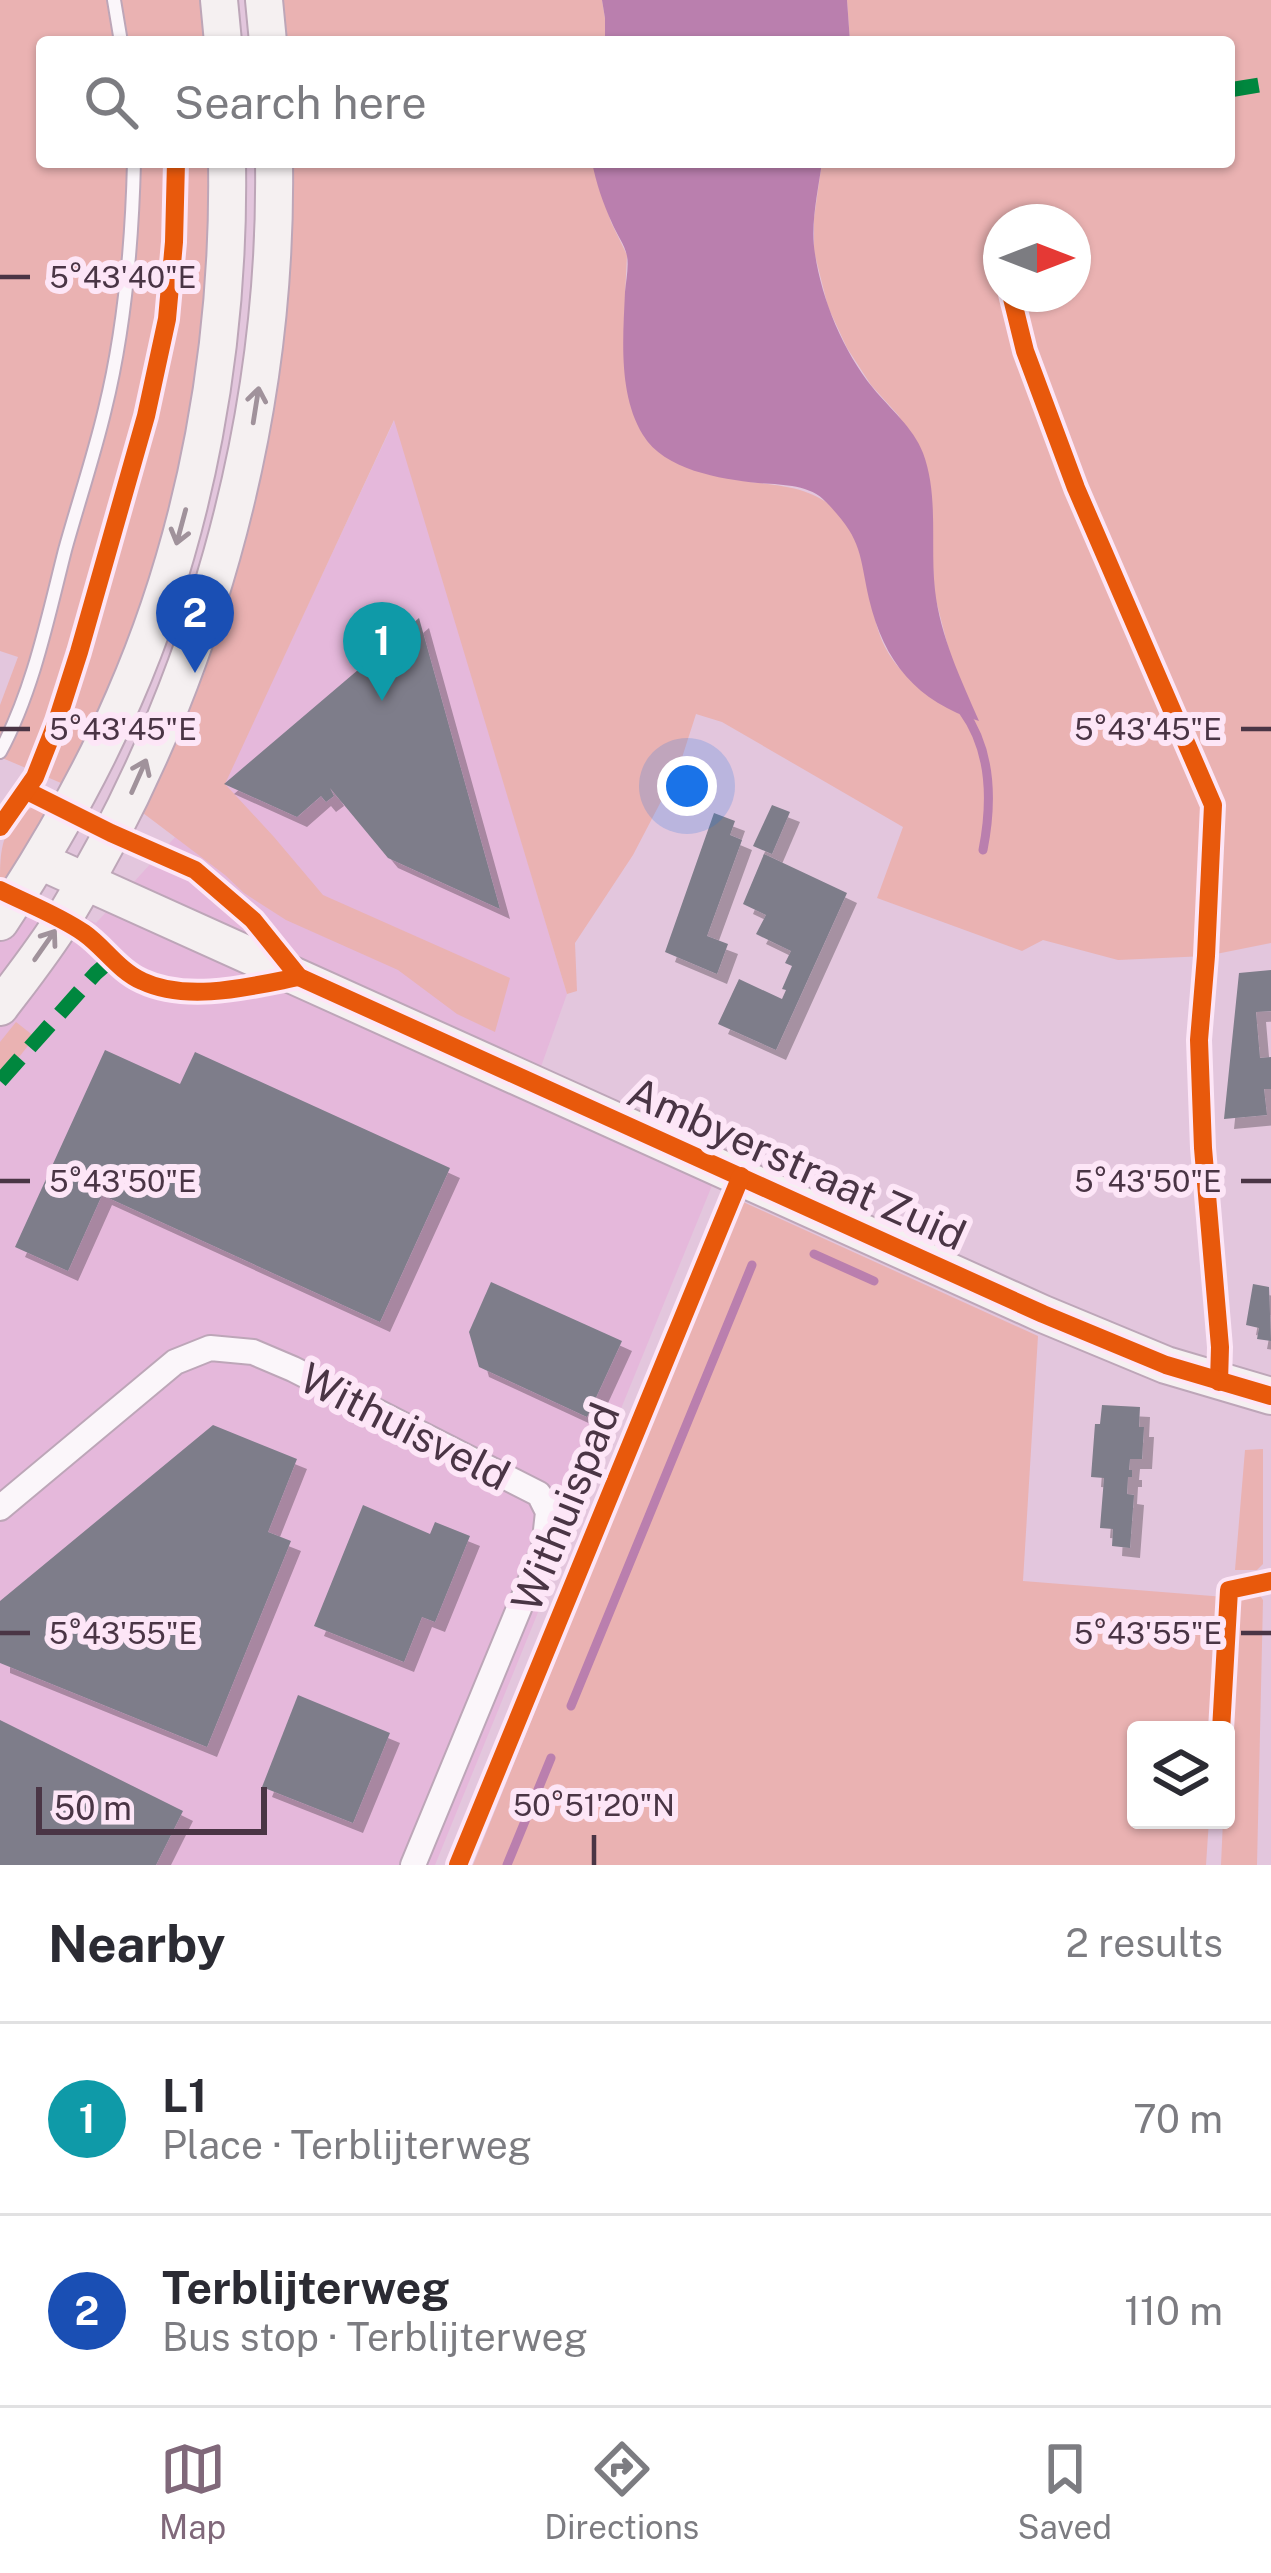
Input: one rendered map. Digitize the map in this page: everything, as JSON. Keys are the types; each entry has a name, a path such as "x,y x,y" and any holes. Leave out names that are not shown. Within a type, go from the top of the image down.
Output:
{"main road":[{"path":"219,0 222,36"},
{"path":"264,0 267,36"},
{"path":"0,922 86,778 127,693 165,584 216,363 227,168"},
{"path":"0,1007 63,920 121,816 163,722 207,602 250,435 265,340 273,257 274,168"},
{"name":"Ambyerstraat Zuid","path":"40,861 1043,1314 1166,1365 1271,1396"}],"street":[{"name":"Withuisveld","path":"0,1508 175,1362 210,1348 253,1352 539,1494 548,1512 544,1548 413,1865"}],"lane":[{"path":"114,0 120,36"},
{"path":"0,752 49,614 106,408 124,313 134,168"}],"shaded area":[{"path":"0,0 206,0 209,36 36,36 36,168 216,168 192,434 142,612 68,786 0,757 0,705 18,657 0,651"},
{"path":"272,0 602,0 605,18 605,36 275,36"},
{"path":"602,0 847,0 850,36 605,36"},
{"path":"847,0 1271,0 1271,943 1206,956 1118,960 1043,940 1022,951 877,898 903,827 722,722 696,714 679,767 633,855 575,943 577,991 567,994 394,420 225,784 323,895 510,978 495,1032 457,1014 398,970 286,920 143,813 205,672 194,664 278,168 594,168 627,255 625,296 750,482 806,492 834,508 855,537 877,625 893,661 925,691 977,720 950,655 935,596 931,540 899,416 847,348 828,307 814,251 821,168 1235,168 1235,36 850,36"},
{"path":"594,168 821,168 813,231 823,289 852,358 923,453 931,486 941,624 979,721 938,703 906,677 875,622 853,537 819,496 794,487 694,471 664,457 643,435 629,402 624,365 627,256"},
{"path":"395,419 567,994 528,1103 713,1183 435,1865 0,1865 0,880 96,923 224,784"},
{"path":"37,805 56,809 10,885 0,877 6,835 17,818"},
{"path":"16,1022 35,1037 0,1081 0,1042"},
{"path":"741,1201 1038,1336 1023,1581 1225,1597 1216,1721 1127,1721 1127,1829 1208,1829 1206,1865 473,1865"},
{"path":"1263,1449 1263,1564 1257,1570 1235,1570 1245,1450"},
{"path":"1250,1592 1263,1600 1257,1865 1221,1865 1223,1829 1235,1829 1235,1721 1230,1721 1233,1630 1242,1596"}],"building":[{"path":"419,618 500,909 388,858 330,788 334,796 326,802 321,796 297,817 224,784"},
{"path":"772,805 790,812 772,854 753,846"},
{"path":"714,813 735,821 730,835 742,840 707,936 728,944 717,974 665,952"},
{"path":"764,854 847,893 776,1050 718,1024 739,979 782,999 786,990 782,989 792,966 785,963 791,951 756,934 766,915 743,904"},
{"path":"1271,970 1271,1011 1256,1012 1260,1058 1271,1057 1271,1089 1264,1089 1267,1115 1224,1119 1239,973"},
{"path":"105,1050 180,1084 195,1052 450,1168 380,1322 102,1195 68,1271 15,1247"},
{"path":"491,1282 622,1341 587,1417 479,1367 469,1332"},
{"path":"1253,1284 1269,1287 1271,1341 1257,1339 1259,1328 1246,1325"},
{"path":"1102,1405 1140,1407 1139,1427 1144,1427 1142,1459 1130,1459 1127,1494 1134,1495 1130,1548 1112,1546 1113,1529 1100,1528 1104,1478 1091,1477 1095,1424 1100,1424"},
{"path":"213,1425 297,1459 268,1532 291,1541 207,1747 0,1663 0,1601"},
{"path":"363,1505 430,1534 435,1522 470,1536 435,1622 422,1617 404,1662 314,1626"},
{"path":"298,1695 390,1733 353,1823 262,1787"},
{"path":"0,1720 183,1811 156,1865 0,1865"}],"waterway":[{"path":"963,711 980,743 987,778 983,850"},
{"path":"814,1254 874,1281"},
{"path":"571,1706 752,1265"},
{"path":"507,1865 551,1758"}],"marked path":[{"path":"1235,89 1271,83"},
{"path":"0,1081 112,959"}],"cycle path":[{"path":"0,827 35,777 57,721 146,416 167,319 176,168"},
{"path":"1015,312 1025,351 1076,488 1213,805 1199,1040 1219,1382"},
{"path":"27,791 195,870 253,920 299,977 1043,1314 1166,1365 1271,1396"},
{"path":"0,890 74,927 126,971 160,988 220,991 299,977"},
{"name":"Withuispad","path":"458,1865 741,1176"},
{"path":"1222,1721 1229,1590 1271,1581"}],"place":[{"name":"Terblijterweg","path":"195,673"},
{"name":"L1","path":"382,701"}]}
